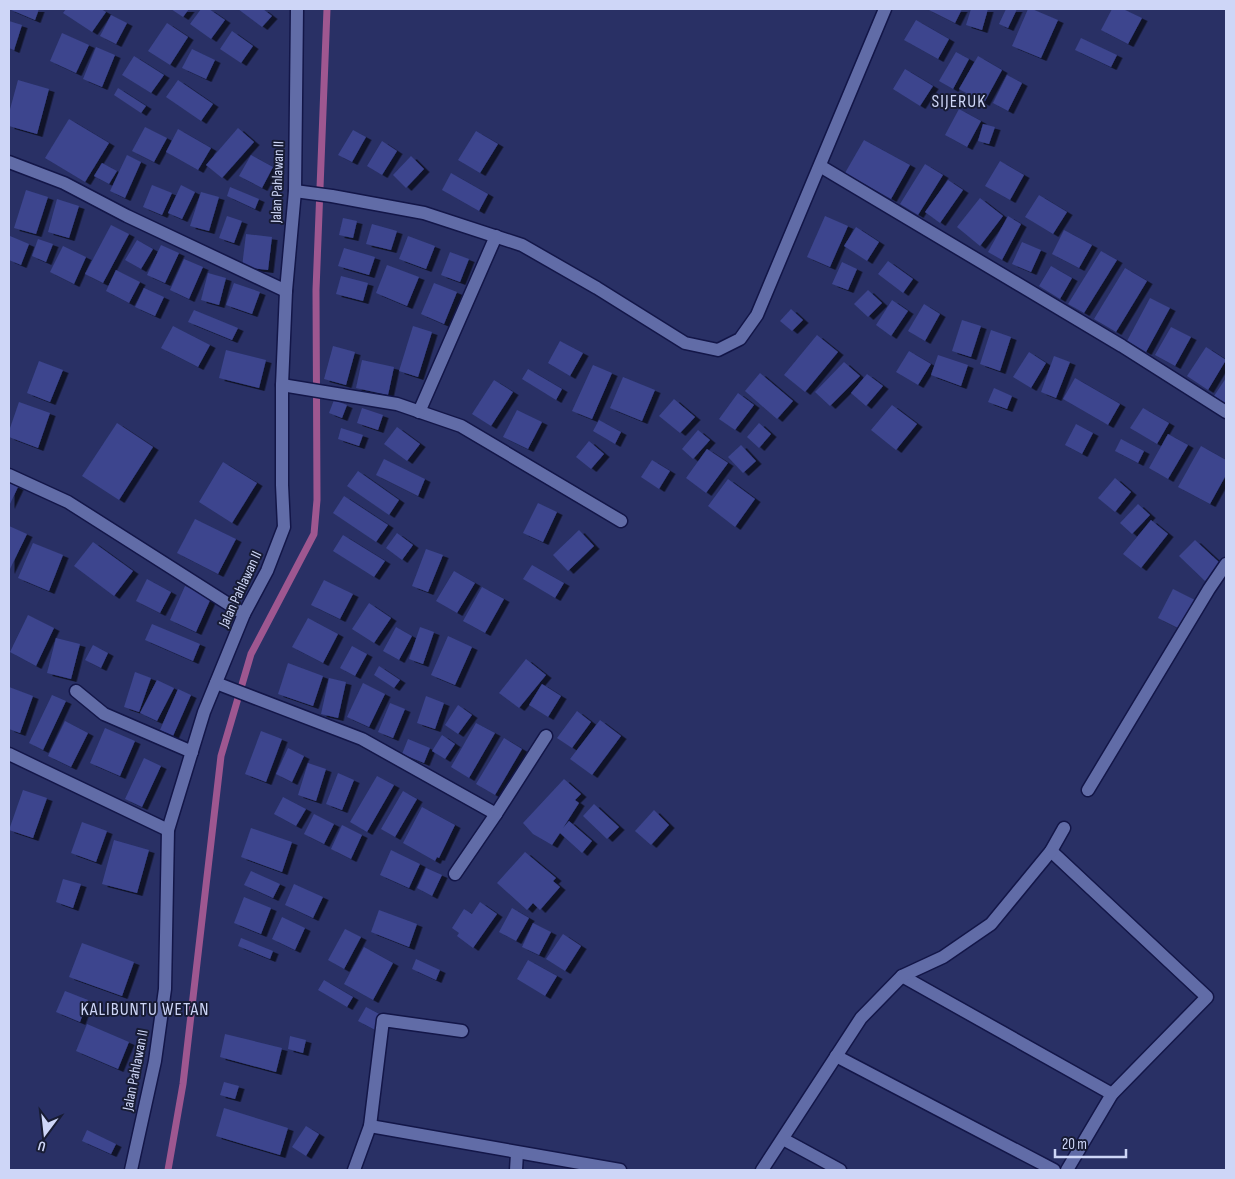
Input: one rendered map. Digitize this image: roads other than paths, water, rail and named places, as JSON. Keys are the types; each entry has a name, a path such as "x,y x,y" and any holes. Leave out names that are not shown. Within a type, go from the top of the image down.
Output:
{"street":[{"path":"298,192 332,196 424,213 522,245 597,288 685,343 718,350 740,339 757,315 885,9"},
{"name":"Jalan Pahlawan II","path":"131,1170 155,1061 166,989 168,830 204,712 244,614 267,571 284,527 282,385 286,291 298,192 294,11"},
{"path":"9,162 64,183 127,216 286,291"},
{"path":"820,166 1122,346 1226,412"},
{"path":"419,412 496,236"},
{"path":"282,385 397,404 460,426 621,521"},
{"path":"9,475 68,502 244,614"},
{"path":"1088,790 1226,564"},
{"path":"216,683 362,739 496,814"},
{"path":"76,692 104,714 192,752"},
{"path":"455,874 546,736"},
{"path":"9,754 168,830"},
{"path":"762,1170 861,1018 902,976 943,957 991,924 1051,852 1064,828"},
{"path":"1051,852 1206,997 1112,1094 1067,1170"},
{"path":"902,976 1112,1094"},
{"path":"354,1170 370,1126 383,1020 462,1031"},
{"path":"836,1056 1054,1170"},
{"path":"370,1126 620,1170"},
{"path":"783,1139 840,1170"},
{"path":"516,1170 517,1153"}],"waterway":[{"path":"168,1170 183,1084 221,756 251,654 314,534 317,500 316,290 327,9"}],"district":[{"name":"SIJERUK","path":"959,101"},
{"name":"KALIBUNTU WETAN","path":"145,1009"}]}
